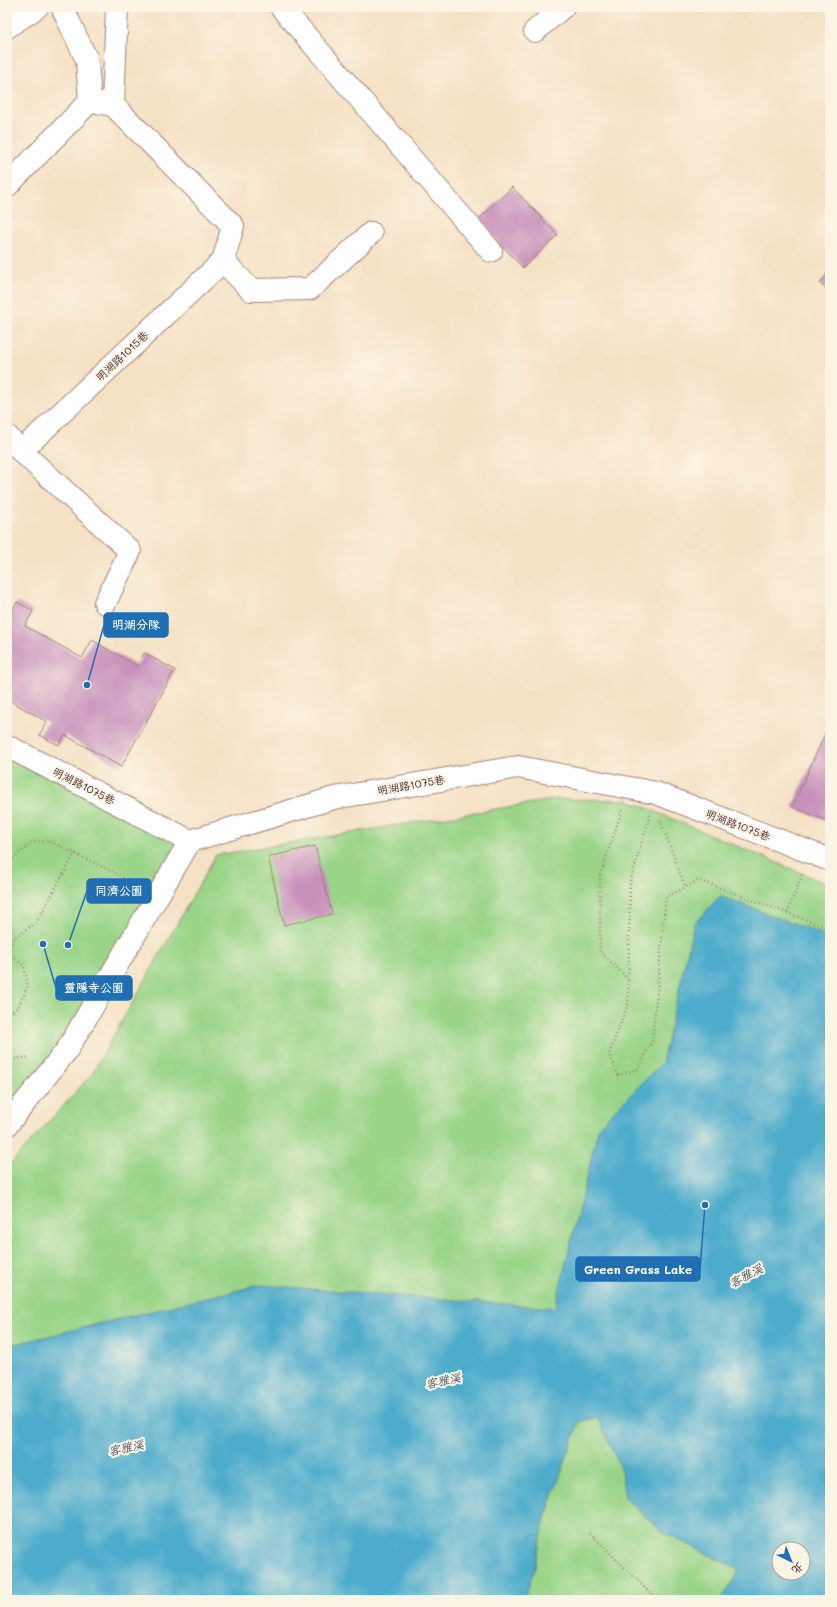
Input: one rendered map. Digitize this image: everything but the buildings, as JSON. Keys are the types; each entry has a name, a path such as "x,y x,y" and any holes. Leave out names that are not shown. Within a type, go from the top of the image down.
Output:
{"street":[{"path":"7,28 37,7"},
{"path":"7,186 90,101 87,60 62,7"},
{"path":"113,105 116,7"},
{"path":"281,7 491,251"},
{"path":"535,31 563,7"},
{"path":"90,101 113,105 233,226 223,261 251,290 310,289 371,233"},
{"name":"明湖路1015巷","path":"105,603 130,551 14,443 223,261"},
{"name":"明湖路1075巷","path":"7,746 190,841 334,798 518,767 654,798 821,856"},
{"path":"7,1125 67,1050 190,841"}],"path":[{"path":"654,798 685,886"},
{"path":"654,798 630,882 628,1004 610,1054 618,1075 638,1069 652,1042 666,897 699,880 830,929"},
{"path":"624,805 600,876 600,952 629,980"},
{"path":"7,864 32,842 49,841 142,885"},
{"path":"7,1016 18,1007 28,986 24,966 7,950 14,938 37,922 75,853"},
{"path":"787,913 821,856"},
{"path":"590,1533 650,1593 670,1600"}],"green space":[{"path":"7,746 190,841 7,1125"},
{"path":"557,799 628,800 830,885 830,1600 7,1600 7,1168 92,1074 216,855"}],"water":[{"name":"客雅溪","path":"720,896 830,937 830,1600 721,1600 740,1570 663,1532 625,1498 621,1468 597,1417 579,1422 545,1518 535,1567 524,1600 7,1600 7,1346 260,1285 555,1308 599,1126 662,1063 694,924"}],"place":[{"name":"明湖分隊","path":"87,685"},
{"name":"靈隱寺公園","path":"43,944"},
{"name":"同濟公園","path":"68,945"},
{"name":"Green Grass Lake","path":"705,1205"}]}
